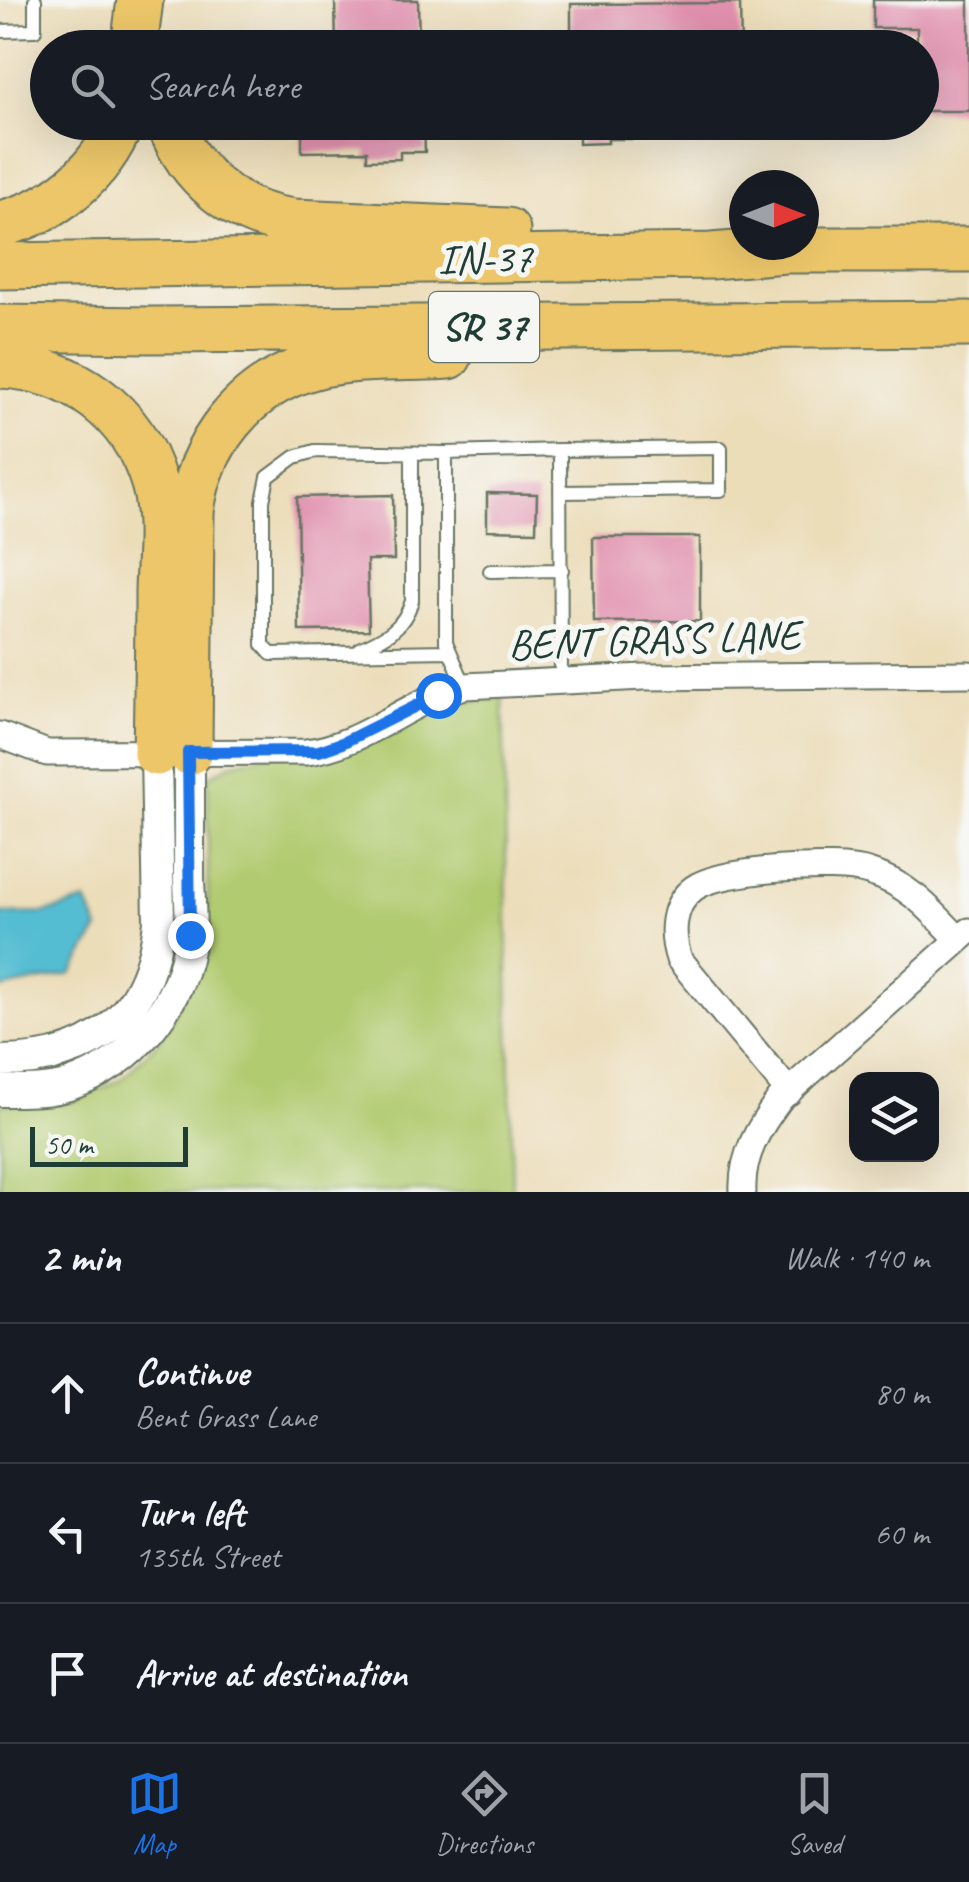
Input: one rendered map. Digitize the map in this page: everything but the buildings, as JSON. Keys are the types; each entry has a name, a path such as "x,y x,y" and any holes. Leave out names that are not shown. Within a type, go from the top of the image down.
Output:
{"highway":[{"path":"136,30 140,0"},
{"path":"159,30 163,0"},
{"path":"0,224 44,208 78,184 104,157 112,140"},
{"path":"177,140 205,179 234,202 280,220 729,244"},
{"name":"IN-37","path":"819,247 969,250"},
{"name":"IN-37","path":"0,266 712,256 729,252"},
{"name":"IN-37","path":"0,328 969,324"},
{"path":"172,753 193,494 204,461 221,430 272,384 330,363 718,340 809,326"},
{"path":"0,365 45,370 84,388 126,429 149,470 158,502 172,753"}],"street":[{"name":"BENT GRASS LANE","path":"0,735 47,754 319,751 464,686 969,674"},
{"path":"0,1061 31,1061 61,1054 115,1026 136,1002 156,945 172,753"},
{"path":"0,1091 68,1086 125,1055 148,1032 177,985 190,935 172,753"},
{"path":"742,1192 746,1159 761,1124 789,1092 964,936 921,898 896,883 838,866 801,867 720,879 696,886 684,898 673,927 679,958 789,1092"}],"lane":[{"path":"35,0 35,30"},
{"path":"0,31 30,30"},
{"path":"450,651 271,654 263,645 263,501 268,478 296,457 315,452 721,448 722,490 562,492"},
{"path":"560,450 561,681"},
{"path":"354,652 392,634 406,618 412,600 412,453"},
{"path":"446,453 446,642 464,686"},
{"path":"490,570 562,570"}],"green space":[{"path":"503,696 512,1192 0,1192 0,1104 70,1103 122,1079 160,1039 188,990 208,909 208,777 231,764"}],"water":[{"path":"86,901 99,929 72,974 0,989 0,914 46,913"}],"route":[{"path":"190,935 188,752 319,751 438,695"}]}
